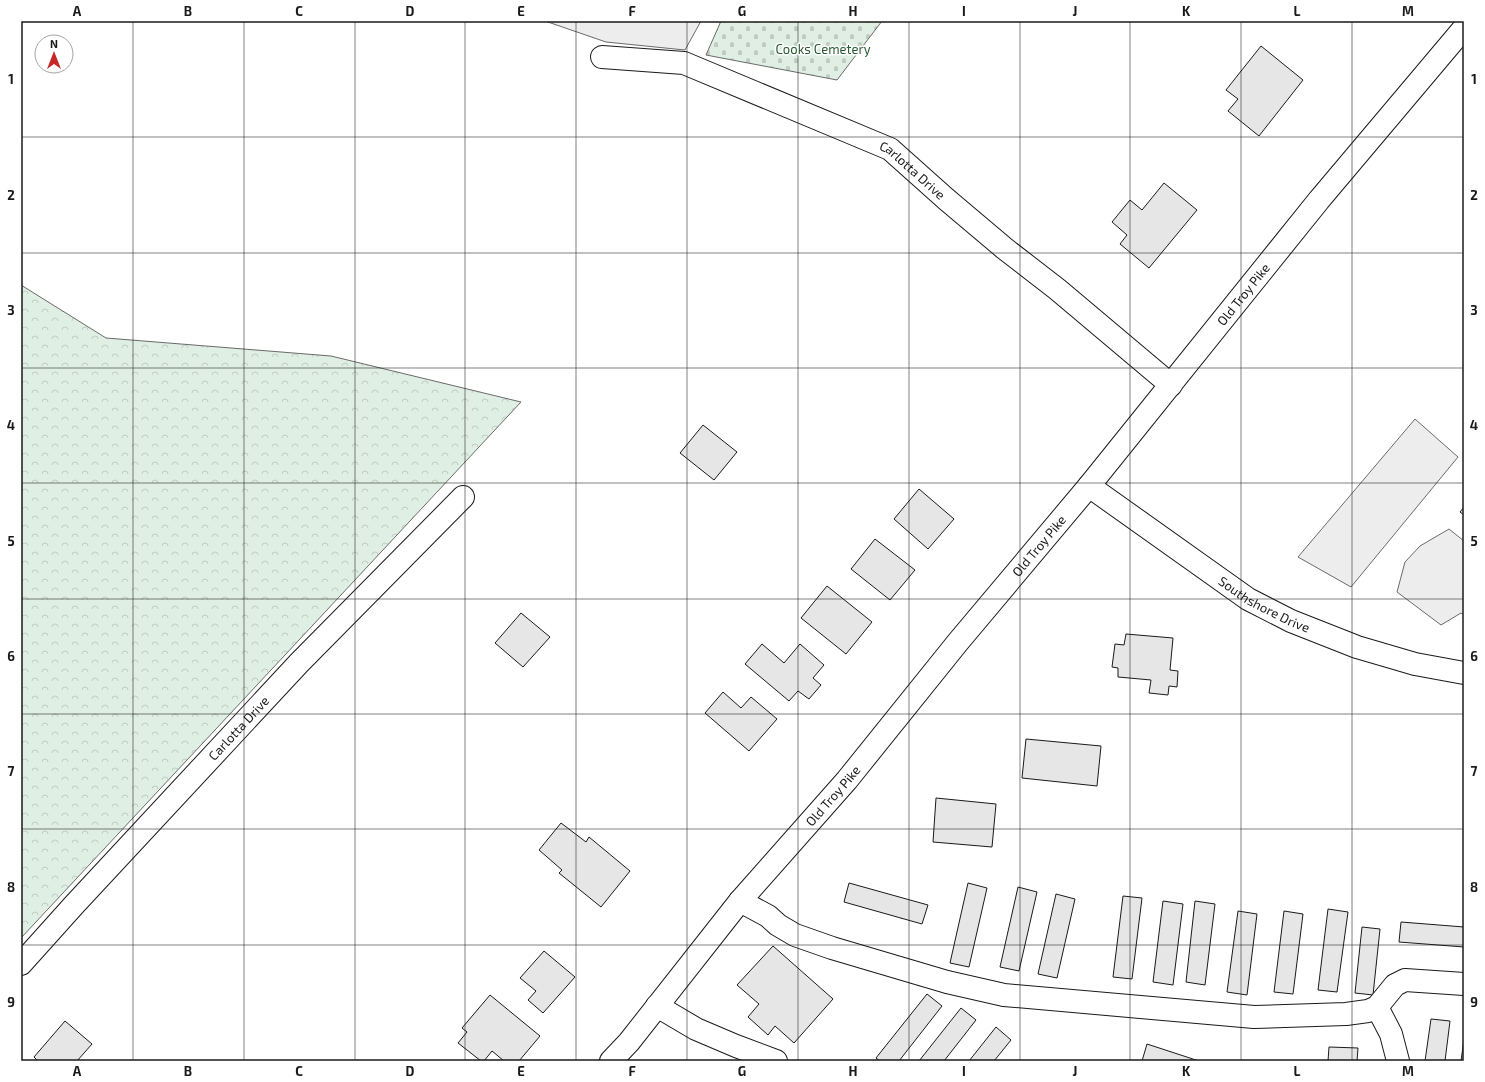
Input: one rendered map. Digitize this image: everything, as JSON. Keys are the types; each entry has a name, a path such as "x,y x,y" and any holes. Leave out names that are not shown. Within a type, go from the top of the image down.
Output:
{"street":[{"name":"Old Troy Pike","path":"611,1061 657,1006 740,901 847,780 958,642 1089,486 1319,200 1461,36"},
{"name":"Carlotta Drive","path":"602,57 684,63 890,149 946,199 1057,289 1171,385"},
{"name":"Southshore Drive","path":"1089,486 1248,599 1291,621 1357,647 1415,664 1464,673"},
{"name":"Carlotta Drive","path":"21,964 299,663 463,497"},
{"path":"740,901 768,916 778,925 795,935 832,948 947,982 1004,995 1254,1017 1346,1014 1368,1011 1377,1007 1395,985 1405,980 1464,984"},
{"path":"657,1006 696,1029 776,1061"},
{"path":"1377,1007 1391,1034 1398,1061"}],"green space":[{"name":"Cooks Cemetery","path":"721,21 882,21 837,80 706,55"},
{"path":"21,285 106,338 331,356 521,402 21,938"}],"shaded area":[{"path":"545,21 701,21 685,50 606,42"},
{"path":"1415,419 1458,457 1351,587 1298,557"},
{"path":"1449,529 1464,541 1464,615 1461,613 1441,625 1397,592 1405,562 1420,546"}],"building":[{"path":"1261,46 1303,80 1259,136 1228,111 1238,99 1226,90"},
{"path":"1164,183 1197,210 1149,268 1120,244 1127,235 1112,222 1130,200 1142,210"},
{"path":"703,425 737,452 714,480 680,453"},
{"path":"919,489 954,519 928,549 894,519"},
{"path":"1464,507 1464,515 1460,512"},
{"path":"875,539 915,570 890,600 851,569"},
{"path":"827,586 872,622 846,654 801,618"},
{"path":"521,613 550,637 523,667 495,643"},
{"path":"1126,634 1173,638 1170,670 1178,671 1177,687 1169,686 1168,695 1149,693 1151,680 1118,677 1118,668 1112,667 1115,644 1124,645"},
{"path":"762,644 784,663 800,644 824,665 813,678 821,685 809,699 798,691 789,701 745,664"},
{"path":"723,692 741,708 751,697 777,719 749,751 705,713"},
{"path":"1026,739 1101,746 1097,786 1022,778"},
{"path":"936,798 996,804 992,847 933,842"},
{"path":"561,823 586,842 589,837 630,871 601,907 559,873 562,870 539,850"},
{"path":"849,883 928,905 922,924 844,902"},
{"path":"968,883 987,888 969,967 950,963"},
{"path":"1018,887 1037,892 1019,971 1000,967"},
{"path":"1056,894 1075,899 1057,978 1038,974"},
{"path":"1123,896 1142,898 1132,979 1113,977"},
{"path":"1163,901 1183,904 1173,985 1153,982"},
{"path":"1195,901 1215,904 1205,985 1186,982"},
{"path":"1328,909 1348,912 1337,992 1318,990"},
{"path":"1238,911 1257,914 1247,995 1227,992"},
{"path":"1284,911 1303,914 1293,994 1274,992"},
{"path":"1401,922 1464,927 1464,947 1399,942"},
{"path":"1362,927 1380,929 1373,995 1355,993"},
{"path":"773,946 833,999 794,1043 775,1026 768,1035 748,1017 759,1004 737,985"},
{"path":"544,951 575,977 543,1013 528,1000 536,991 520,978"},
{"path":"927,994 942,1006 899,1061 880,1061 876,1058"},
{"path":"490,995 540,1036 519,1061 504,1061 492,1051 484,1061 481,1061 458,1043 467,1032 462,1028"},
{"path":"961,1008 976,1020 944,1061 919,1061"},
{"path":"1431,1019 1450,1021 1445,1061 1425,1061"},
{"path":"65,1021 92,1044 77,1061 38,1061 34,1057"},
{"path":"996,1027 1011,1040 994,1061 969,1061"},
{"path":"1464,1039 1464,1061 1461,1061"},
{"path":"1147,1044 1199,1061 1142,1061"},
{"path":"1329,1047 1358,1048 1357,1061 1328,1061"}]}
